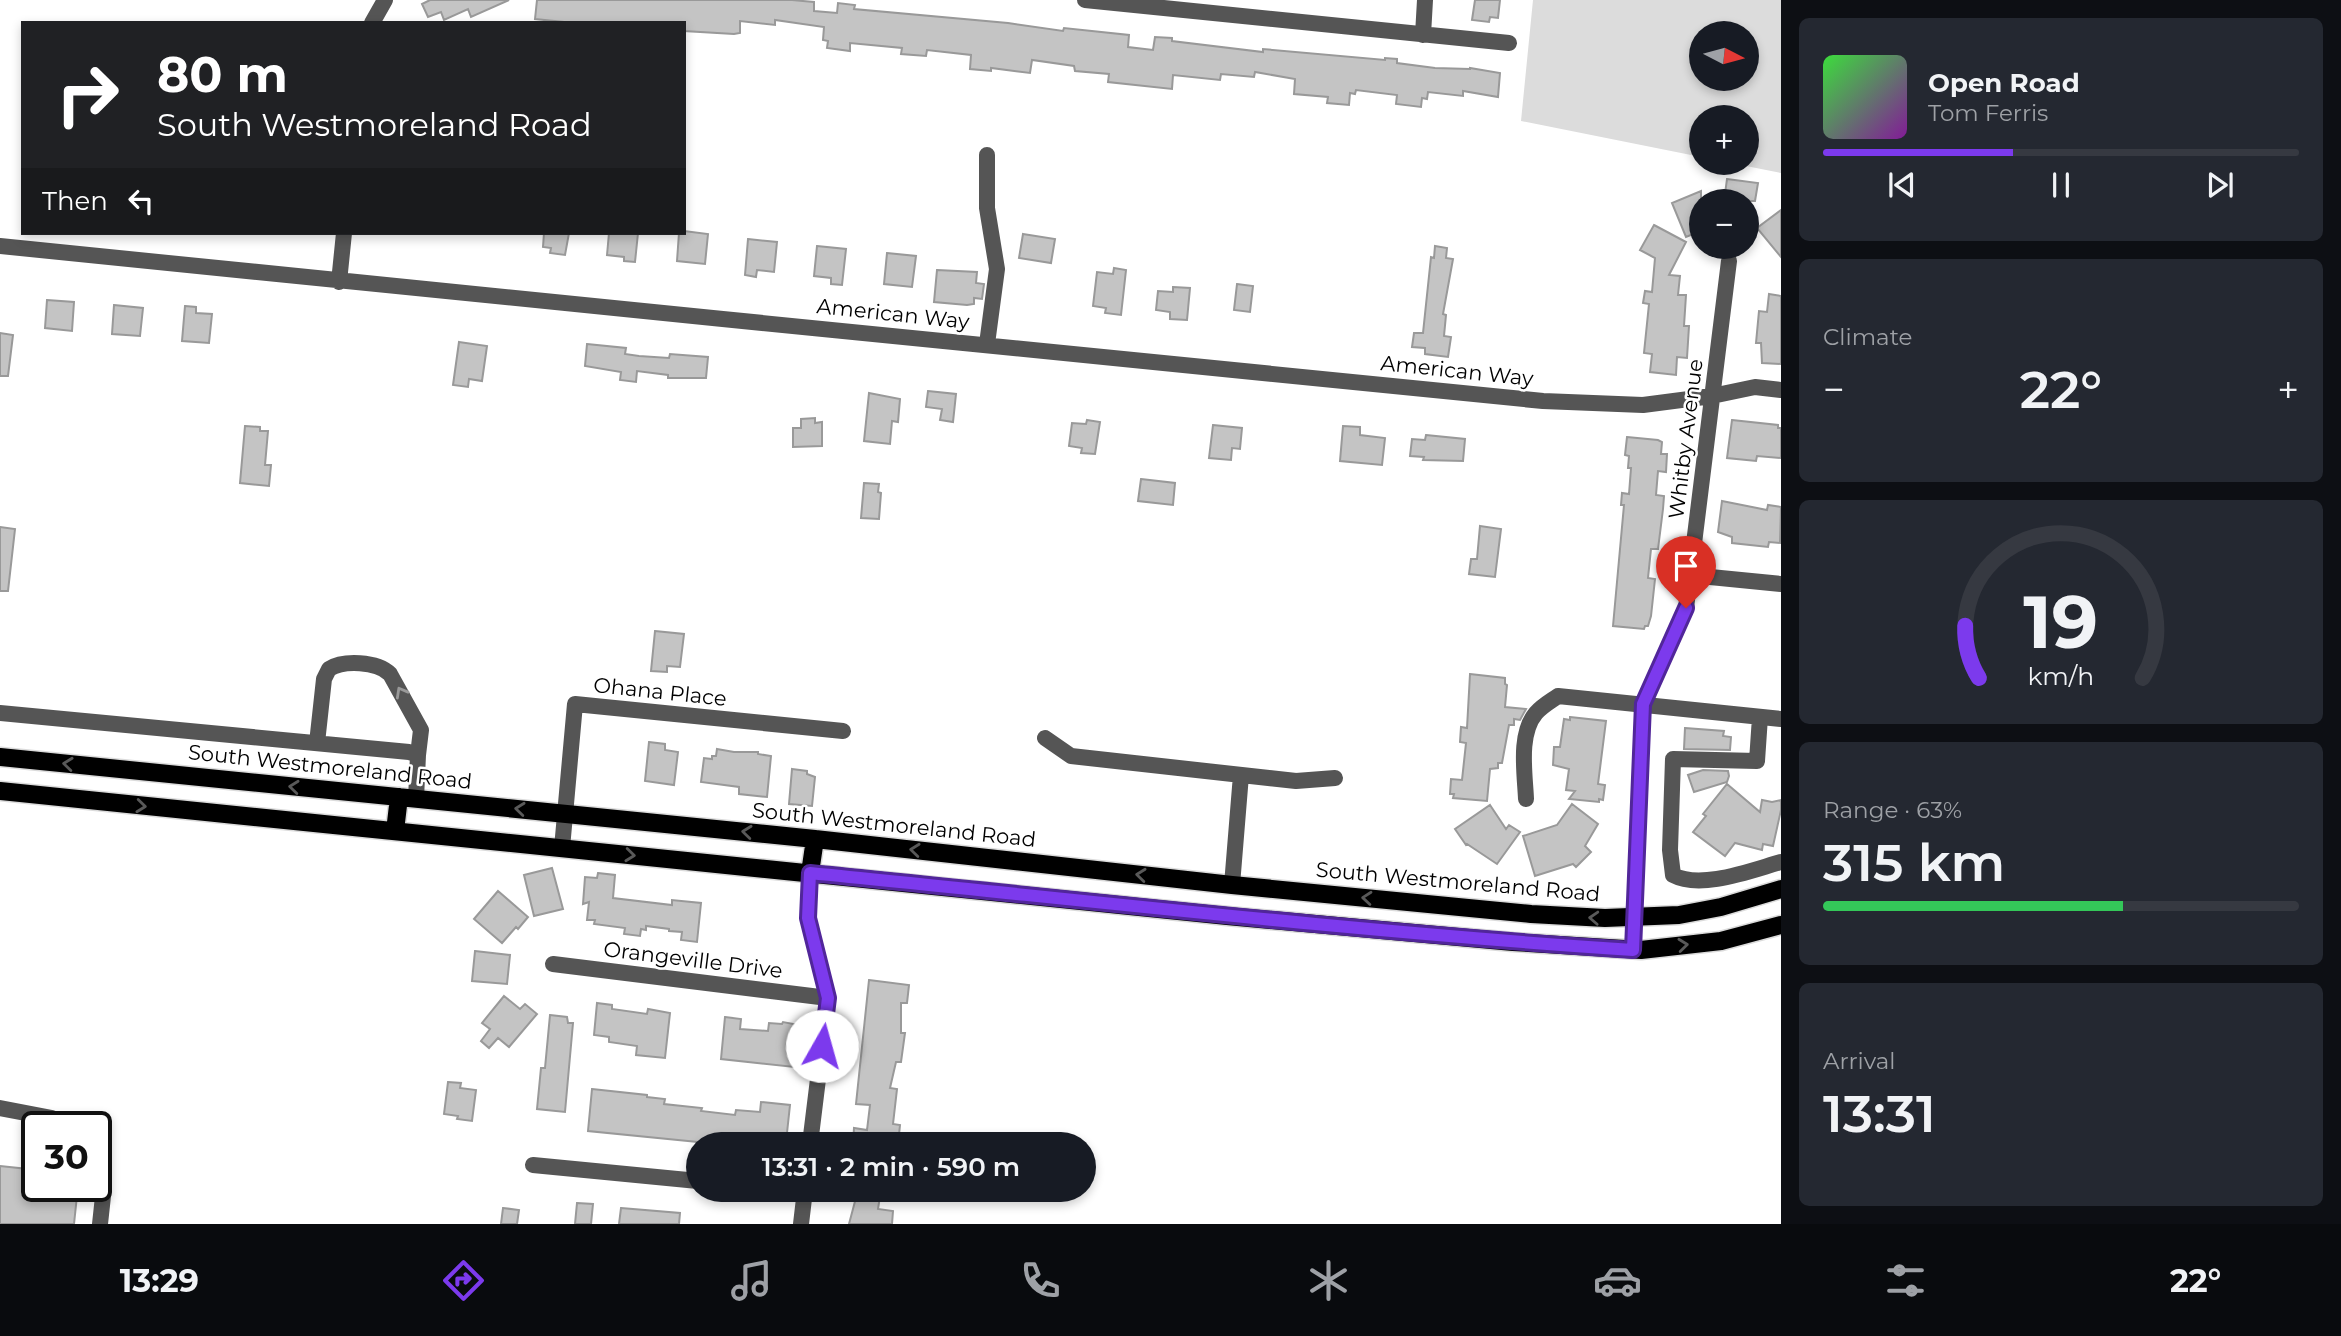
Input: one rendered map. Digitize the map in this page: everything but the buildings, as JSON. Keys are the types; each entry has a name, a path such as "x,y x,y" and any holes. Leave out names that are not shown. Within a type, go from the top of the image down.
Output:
{"main road":[{"name":"South Westmoreland Road","path":"0,757 1531,914 1605,918 1678,915 1721,907 1781,889"},
{"path":"0,791 1227,916 1513,942 1633,950 1721,941 1781,925"},
{"path":"395,831 407,798"},
{"path":"810,873 815,839"},
{"path":"1227,916 1231,885"}],"street":[{"path":"373,21 385,0"},
{"path":"1085,0 1509,43"},
{"path":"1423,34 1425,0"},
{"path":"987,155 987,208 997,269 987,344"},
{"path":"339,282 344,235"},
{"name":"American Way","path":"0,246 1543,401 1643,405 1755,387 1781,390"},
{"name":"Whitby Avenue","path":"1633,950 1643,704 1686,608 1729,261"},
{"path":"1690,575 1781,584"},
{"path":"317,743 324,679 332,667 349,663 382,668 390,674 421,730 418,755 407,798"},
{"path":"1525,799 1524,753 1528,727 1536,713 1558,696 1781,719"},
{"name":"Ohana Place","path":"562,848 575,704 843,731"},
{"path":"0,713 418,755"},
{"path":"1760,717 1757,761 1673,759 1670,850 1673,875 1685,882 1711,879 1781,862"},
{"path":"1045,738 1071,756 1296,781 1335,778"},
{"path":"1231,885 1241,775"},
{"path":"810,873 808,918 828,998 811,1132"},
{"name":"Orangeville Drive","path":"553,964 828,998"},
{"path":"0,1108 21,1112"},
{"path":"533,1165 686,1180"},
{"path":"100,1224 102,1202"},
{"path":"801,1224 803,1202"}],"shaded area":[{"path":"1533,0 1781,0 1781,173 1759,169 1759,105 1689,105 1689,155 1521,121"}],"route":[{"path":"822,1046 828,998 808,918 810,873 1279,921 1633,950 1643,704 1686,608"}]}
